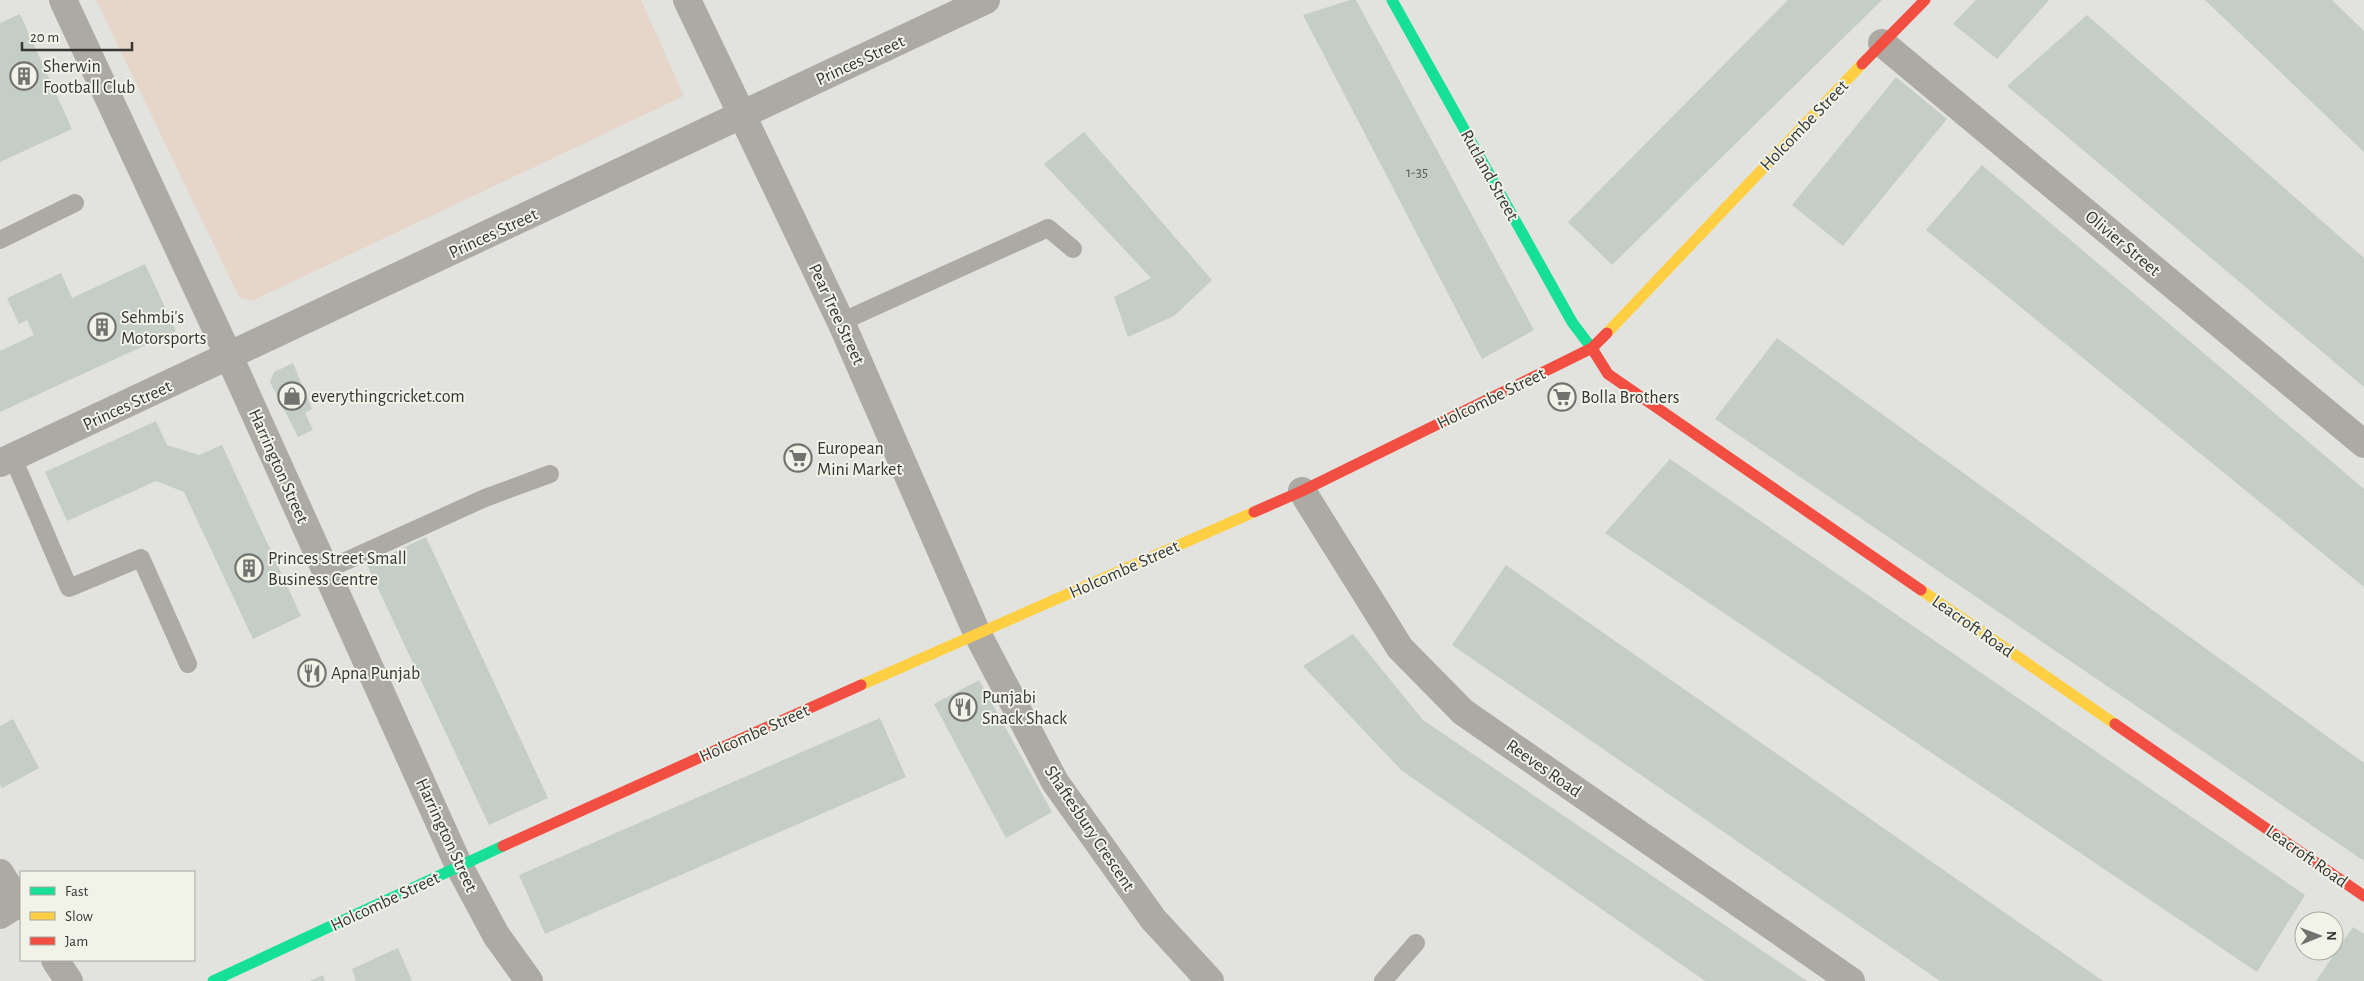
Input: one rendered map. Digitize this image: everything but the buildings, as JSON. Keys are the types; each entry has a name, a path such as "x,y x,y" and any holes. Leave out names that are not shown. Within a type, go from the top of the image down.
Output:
{"street":[{"name":"Harrington Street","path":"63,0 230,357 460,866 496,935 529,981"},
{"name":"Pear Tree Street","path":"687,0 744,115 841,322 977,633"},
{"name":"Princes Street","path":"6,461 986,0"},
{"name":"Rutland Street","path":"1392,0 1572,322 1592,348"},
{"name":"Holcombe Street","path":"213,981 460,866 977,633 1302,491 1592,348 1925,0"},
{"name":"Olivier Street","path":"1882,43 2364,444"},
{"name":"Leacroft Road","path":"1592,348 1608,374 2364,896"},
{"name":"Reeves Road","path":"1302,491 1400,648 1463,712 1851,981"},
{"name":"Shaftesbury Crescent","path":"977,633 1055,782 1153,919 1210,981"},
{"path":"0,873 13,908"},
{"path":"56,961 69,981"}],"lane":[{"path":"0,240 75,203"},
{"path":"841,322 1048,228 1073,249"},
{"path":"6,461 69,588 141,558 188,664"},
{"path":"326,570 485,498 550,474"},
{"path":"1383,981 1416,943"}],"shaded area":[{"path":"96,0 641,0 684,96 252,301 239,297"}],"traffic: fast":[{"path":"1392,0 1572,322 1593,350"},
{"path":"213,981 503,846"}],"traffic: slow":[{"path":"1607,333 1862,64"},
{"path":"861,685 1254,512"},
{"path":"1921,590 2115,724"}],"traffic: jam":[{"path":"1862,64 1925,0"},
{"path":"1254,512 1302,491 1592,348 1607,333"},
{"path":"1593,350 1608,374 1921,590"},
{"path":"503,846 861,685"},
{"path":"2115,724 2364,896"}],"place":[{"name":"Sherwin Football Club","path":"24,76"},
{"name":"Sehmbi's Motorsports","path":"102,327"},
{"name":"everythingcricket.com","path":"292,396"},
{"name":"Bolla Brothers","path":"1562,397"},
{"name":"European Mini Market","path":"798,458"},
{"name":"Princes Street Small Business Centre","path":"249,568"},
{"name":"Apna Punjab","path":"312,673"},
{"name":"Punjabi Snack Shack","path":"963,707"}]}
